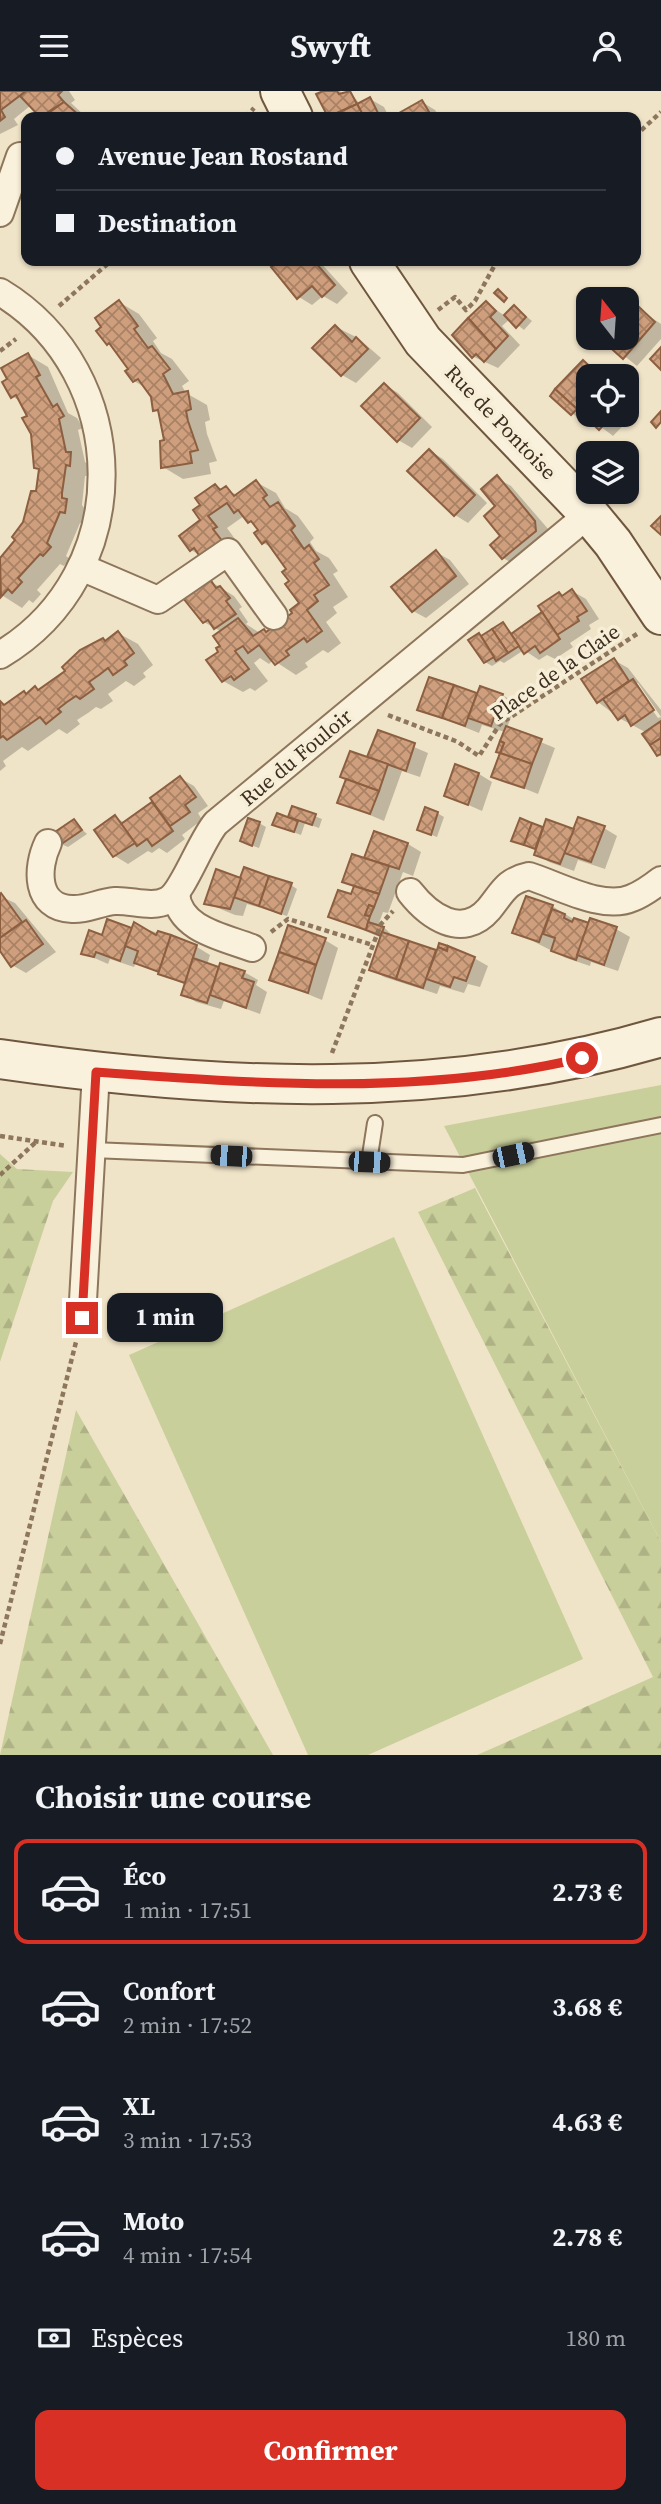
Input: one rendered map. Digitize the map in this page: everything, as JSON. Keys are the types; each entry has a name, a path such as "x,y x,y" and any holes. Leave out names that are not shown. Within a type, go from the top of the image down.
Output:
{"street":[{"path":"280,91 290,112"},
{"path":"0,212 20,156"},
{"name":"Rue de Pontoise","path":"372,266 413,329 589,514 613,543 650,624"},
{"path":"0,292 41,322 66,353 85,390 101,453 101,507 81,567 68,591 45,621 0,655"},
{"name":"Rue du Fouloir","path":"176,894 200,845 216,823 589,514"},
{"path":"81,567 158,600 228,552 274,616"},
{"path":"48,843 39,864 40,883 50,901 65,909 82,909 110,901 157,904 176,894 180,911 193,925 252,948"},
{"path":"410,891 430,915 458,923 481,916 488,911 503,887 512,880 530,876 614,902 630,900 661,880"},
{"path":"0,1059 96,1072 320,1083 405,1083 526,1070 661,1037"},
{"path":"82,1318 96,1072"}],"lane":[{"path":"369,1162 375,1123"},
{"path":"92,1150 463,1165 661,1125"}],"path":[{"path":"641,131 661,112"},
{"path":"41,322 105,266"},
{"path":"413,329 455,297 466,310 475,300 494,266"},
{"name":"Place de la Claie","path":"359,704 458,742 479,757 500,725 650,624"},
{"path":"320,1083 381,924 410,891"},
{"path":"252,948 288,919 373,945"},
{"path":"0,1136 92,1150"},
{"path":"0,1175 36,1142"},
{"path":"0,1644 82,1318"}],"green space":[{"path":"661,1085 661,1542 444,1126"},
{"path":"0,1154 17,1169 73,1172 53,1201 0,1362"},
{"path":"475,1188 661,1542 661,1755 477,1755 653,1677 418,1212"},
{"path":"394,1237 583,1659 368,1755 308,1755 129,1355"},
{"path":"76,1410 273,1755 0,1755"}],"building":[{"path":"0,91 26,91 1,110 5,117 0,121"},
{"path":"26,91 62,91 58,95 64,102 48,112 35,112 20,96"},
{"path":"323,91 337,91 339,94 350,91 357,104 339,112 325,112 316,94"},
{"path":"370,97 378,112 361,112 357,104"},
{"path":"422,100 429,112 401,112"},
{"path":"64,102 75,112 50,112"},
{"path":"357,104 361,112 340,112"},
{"path":"318,266 335,285 322,297 312,286 297,299 271,267"},
{"path":"498,289 507,298 504,302 494,293"},
{"path":"119,300 138,326 134,329 148,348 152,346 170,369 163,374 173,394 188,391 191,409 186,411 198,450 190,452 192,463 161,468 160,441 164,440 158,410 153,411 151,397 138,379 133,382 125,371 128,369 109,343 107,345 96,331 101,327 95,318"},
{"path":"486,301 496,311 490,317 508,336 496,349 468,318"},
{"path":"514,305 526,317 516,328 504,315"},
{"path":"639,307 655,322 639,340"},
{"path":"468,318 496,349 484,362 476,354 472,358 452,335"},
{"path":"335,325 352,342 356,337 368,349 341,376 312,348"},
{"path":"661,347 661,370 650,359"},
{"path":"613,350 631,350 623,359"},
{"path":"28,353 40,375 36,377 53,407 57,404 64,416 59,419 66,452 71,452 62,493 62,498 67,499 65,513 60,512 47,543 51,547 43,556 40,554 18,578 22,582 12,593 8,589 1,597 0,558 15,540 12,537 23,522 31,491 36,491 39,469 34,468 31,434 22,418 27,416 16,395 11,398 2,382 7,379 1,368"},
{"path":"576,367 576,408 555,389"},
{"path":"384,383 420,418 397,442 361,406"},
{"path":"555,389 576,410 571,415 550,396"},
{"path":"661,411 661,422 656,428 651,422"},
{"path":"429,449 475,495 454,516 407,471"},
{"path":"497,475 535,521 536,531 502,559 490,545 500,536 484,516 495,506 481,489"},
{"path":"256,480 267,495 263,498 270,507 278,502 295,526 291,530 304,549 309,545 319,559 314,563 329,585 314,595 318,601 307,610 322,631 307,642 304,638 286,651 289,655 275,665 259,645 248,653 243,646 235,651 249,669 234,680 231,676 222,682 206,660 218,652 216,648 220,646 213,636 238,618 253,636 264,629 266,632 292,613 290,610 299,603 285,584 289,581 282,572 286,569 266,541 262,544 254,533 258,530 251,521 248,523 238,510 234,513 227,503 208,516 217,527 213,529 223,542 201,558 194,548 190,551 179,536 200,520 193,510 200,505 195,498 215,484 220,490 226,486 234,496"},
{"path":"661,516 661,535 651,526"},
{"path":"436,550 456,576 412,612 391,587"},
{"path":"210,579 216,588 220,586 230,598 226,601 236,614 214,629 208,620 203,623 183,598"},
{"path":"572,589 587,611 577,617 579,621 557,635 538,606 559,592 562,596"},
{"path":"542,612 560,639 540,653 535,646 524,654 511,634"},
{"path":"503,622 519,646 508,653 492,629"},
{"path":"492,629 508,653 496,661 481,636"},
{"path":"118,631 134,653 124,661 127,665 113,675 108,668 89,682 94,689 80,699 76,696 67,702 58,709 61,712 46,724 40,717 7,740 3,736 0,738 0,701 4,705 24,691 26,694 35,686 38,690 65,671 62,667 80,650 103,638 105,641"},
{"path":"479,633 494,657 484,663 468,640"},
{"path":"614,658 629,681 597,703 581,679"},
{"path":"429,677 454,685 442,718 417,710"},
{"path":"633,679 654,710 631,726 625,715 618,720 603,699"},
{"path":"454,685 477,693 465,726 442,718"},
{"path":"480,686 503,694 491,726 468,718"},
{"path":"661,721 661,738 650,745 642,734"},
{"path":"506,726 542,739 532,764 500,753 504,743 500,741"},
{"path":"378,730 415,743 406,771 367,757"},
{"path":"661,738 661,754 657,756 650,745"},
{"path":"500,741 504,743 500,753 496,752"},
{"path":"350,751 388,764 379,791 340,777"},
{"path":"500,753 532,764 524,788 491,777"},
{"path":"455,764 479,773 468,805 444,796"},
{"path":"180,776 196,797 185,805 190,812 170,826 150,798"},
{"path":"346,779 379,791 370,814 337,803"},
{"path":"152,802 173,831 152,846 147,839 137,846 121,824"},
{"path":"292,806 316,814 312,825 288,817"},
{"path":"425,807 438,812 431,835 417,830"},
{"path":"277,813 298,821 294,832 272,825"},
{"path":"115,815 135,843 113,857 94,830"},
{"path":"578,817 605,826 591,862 564,853"},
{"path":"248,818 260,822 252,846 240,841"},
{"path":"520,818 532,823 524,845 511,841"},
{"path":"74,819 82,830 60,845 52,834"},
{"path":"546,819 574,829 560,864 534,855"},
{"path":"532,823 543,827 535,849 524,845"},
{"path":"374,831 408,843 399,869 364,858"},
{"path":"352,854 389,866 379,894 342,882"},
{"path":"244,867 269,876 259,906 233,897"},
{"path":"216,869 241,878 230,909 204,904"},
{"path":"269,876 292,883 281,914 259,906"},
{"path":"354,886 379,894 374,907 369,905 365,915 370,916 366,930 328,917 338,890 351,894"},
{"path":"0,894 22,922 0,938"},
{"path":"526,896 553,905 539,942 512,933"},
{"path":"369,905 374,907 370,916 365,915"},
{"path":"552,909 565,914 564,918 572,922 574,918 589,923 576,960 551,951 555,938 543,934"},
{"path":"590,918 617,927 604,965 577,955"},
{"path":"107,919 132,928 120,961 96,952 94,957 81,954 89,930 102,935"},
{"path":"26,920 43,944 11,967 0,951 0,938"},
{"path":"134,922 156,935 158,931 171,935 159,972 134,963 138,951 125,946"},
{"path":"368,922 384,927 381,936 366,930"},
{"path":"288,925 326,938 316,965 279,952"},
{"path":"382,932 409,941 396,979 369,970"},
{"path":"171,935 197,945 185,983 158,974"},
{"path":"409,941 436,950 423,988 396,979"},
{"path":"439,943 448,946 447,951 438,947"},
{"path":"448,946 475,957 466,981 454,977 450,987 426,979 438,947 447,951"},
{"path":"279,952 316,965 308,993 269,980"},
{"path":"193,958 219,967 207,1003 181,995"},
{"path":"220,963 245,971 242,978 254,982 246,1008 210,995"}],"route":[{"path":"82,1318 96,1072 284,1083 405,1083 526,1070 582,1058"}]}
